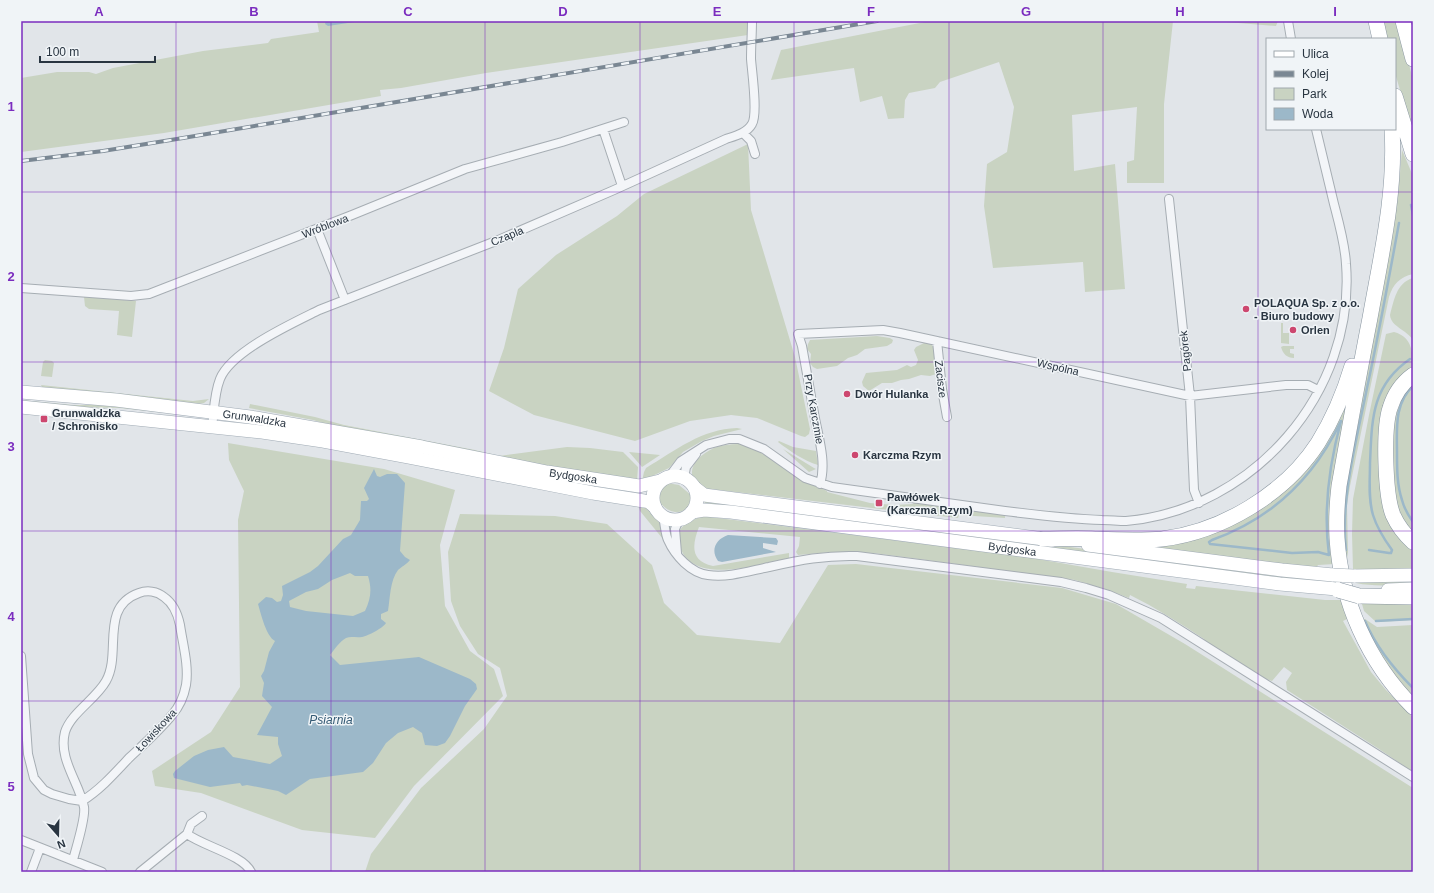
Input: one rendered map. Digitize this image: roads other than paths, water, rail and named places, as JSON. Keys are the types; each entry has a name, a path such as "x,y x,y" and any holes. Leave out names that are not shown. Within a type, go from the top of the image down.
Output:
{"highway":[{"path":"1375,21 1376,38"},
{"path":"1375,21 1380,38"},
{"path":"1403,21 1413,59"},
{"path":"1396,99 1413,154"},
{"path":"1392,130 1394,155 1393,180 1379,271 1339,486 1337,537 1344,582 1350,606 1360,631 1372,655 1387,678 1413,707"},
{"path":"1043,539 1136,541 1164,538 1190,533 1212,526 1235,516 1257,503 1287,478 1302,463 1317,444 1330,422 1344,392 1370,318"},
{"path":"1413,375 1395,396 1390,409 1386,442 1390,505 1393,515 1400,527 1413,542"},
{"path":"1335,586 1359,593 1413,597"}],"main road":[{"name":"Grunwaldzka","path":"21,392 116,400 257,418 484,466"},
{"name":"Grunwaldzka","path":"21,407 262,432 484,466"},
{"name":"Bydgoska","path":"484,466 547,472 639,486 664,479"},
{"name":"Bydgoska","path":"484,466 593,493 649,502 659,512"},
{"path":"679,476 684,478 691,482 695,488 697,500 692,512 689,515 680,520 668,519 659,512 653,500 653,493 656,487 664,479 679,476"},
{"name":"Bydgoska","path":"695,488 704,495 1282,570 1335,586"},
{"name":"Bydgoska","path":"692,512 704,510 731,512 1264,582 1335,586"},
{"path":"1335,586 1354,576 1413,575"},
{"path":"1359,593 1413,589"}],"street":[{"path":"752,21 751,59 754,119 752,125 743,133 750,141 755,154"},
{"path":"1288,21 1291,38"},
{"name":"Wróblowa","path":"21,288 131,296 149,294 317,229 465,169 624,122"},
{"path":"603,129 622,186"},
{"path":"664,479 681,461 706,445 713,442 739,438 764,449 800,474 820,484 832,487 1072,519 1124,521 1162,515 1199,503 1221,492 1244,477 1266,459 1283,442 1297,424 1318,390 1332,362 1339,339 1344,311 1346,264 1339,221 1316,130"},
{"name":"Czapla","path":"212,427 220,380 227,367 238,356 291,324 319,310 496,241 726,139 743,133"},
{"name":"Pagórek","path":"1169,199 1190,396 1194,490 1199,503"},
{"path":"317,229 345,300"},
{"name":"Wspólna","path":"798,334 883,330 1190,396 1286,385 1308,385 1318,390"},
{"name":"Przy Karczmie","path":"798,334 802,346 821,450 823,476 820,484"},
{"name":"Zacisze","path":"937,341 942,389 947,417"},
{"path":"684,478 686,467 698,451"},
{"path":"659,512 667,539 683,562 691,568 707,575 719,576 735,574 814,557 835,555 857,556 1061,582 1115,597 1161,618 1413,777"},
{"path":"677,554 675,529 680,520"},
{"name":"Łowiskowa","path":"73,860 84,809 82,800 81,793 70,772 64,745 65,733 69,722 102,687 111,672 113,659 112,637 116,616 120,608 125,601 139,593 146,591 159,594 171,603 175,609 179,623 186,660 186,686 182,700 172,715 153,735 101,786 82,800"},
{"path":"21,656 28,754 34,778 44,790 52,794 70,799 82,800"},
{"path":"140,872 187,834 191,824 202,816"},
{"path":"187,834 238,860 249,868 251,872"},
{"path":"21,840 102,872"},
{"path":"31,872 40,848"}],"water":[{"path":"326,21 361,21 328,26 325,24"},
{"name":"Psiarnia","path":"374,469 377,476 380,477 387,474 397,474 405,483 400,551 410,560 398,570 393,579 388,611 381,614 381,619 386,623 375,632 365,636 344,639 330,655 340,665 419,657 470,679 476,684 477,689 465,706 450,736 445,743 437,746 425,745 422,733 413,727 398,733 386,743 373,763 363,772 310,779 286,795 278,791 247,785 242,786 240,783 210,787 174,778 173,774 175,771 194,756 208,750 224,747 233,757 270,764 282,756 278,744 278,737 257,735 272,707 262,696 264,683 261,676 264,671 269,652 275,641 266,630 258,604 266,597 272,598 277,602 281,601 283,595 282,586 310,572 318,566 343,539 351,535 360,520 361,501 367,501 369,499 364,488","holes":["350,573 355,576 368,576 370,594 369,602 365,611 353,616 306,611 290,607 289,601 306,592 318,589 332,580"]},
{"path":"728,535 776,538 778,541 777,545 763,543 763,548 776,552 722,562 718,561 714,553 714,549 720,539"}],"waterway":[{"path":"1411,205 1413,215"},
{"path":"1346,550 1345,511 1350,469 1380,326 1399,223"},
{"path":"1369,550 1389,553 1391,553 1392,550 1377,524 1370,502 1370,463 1373,418 1381,392 1397,369 1410,359"},
{"path":"1413,386 1402,400 1397,426 1397,471 1399,489 1404,506 1413,522"},
{"path":"1341,421 1333,454 1328,488 1327,538 1329,555 1318,552 1292,553 1210,544 1209,542 1212,540 1253,521 1272,508 1288,494 1318,461 1341,421"},
{"path":"1376,621 1413,619"},
{"path":"1365,621 1374,640 1386,657 1413,688"}],"railway":[{"path":"21,161 103,151 183,138 877,21"}],"place":[{"name":"POLAQUA Sp. z o.o. - Biuro budowy","path":"1246,309"},
{"name":"Orlen","path":"1293,330"},
{"name":"Dwór Hulanka","path":"847,394"},
{"name":"Grunwaldzka / Schronisko","path":"44,419"},
{"name":"Karczma Rzym","path":"855,455"},
{"name":"Pawłówek (Karczma Rzym)","path":"879,503"}]}
